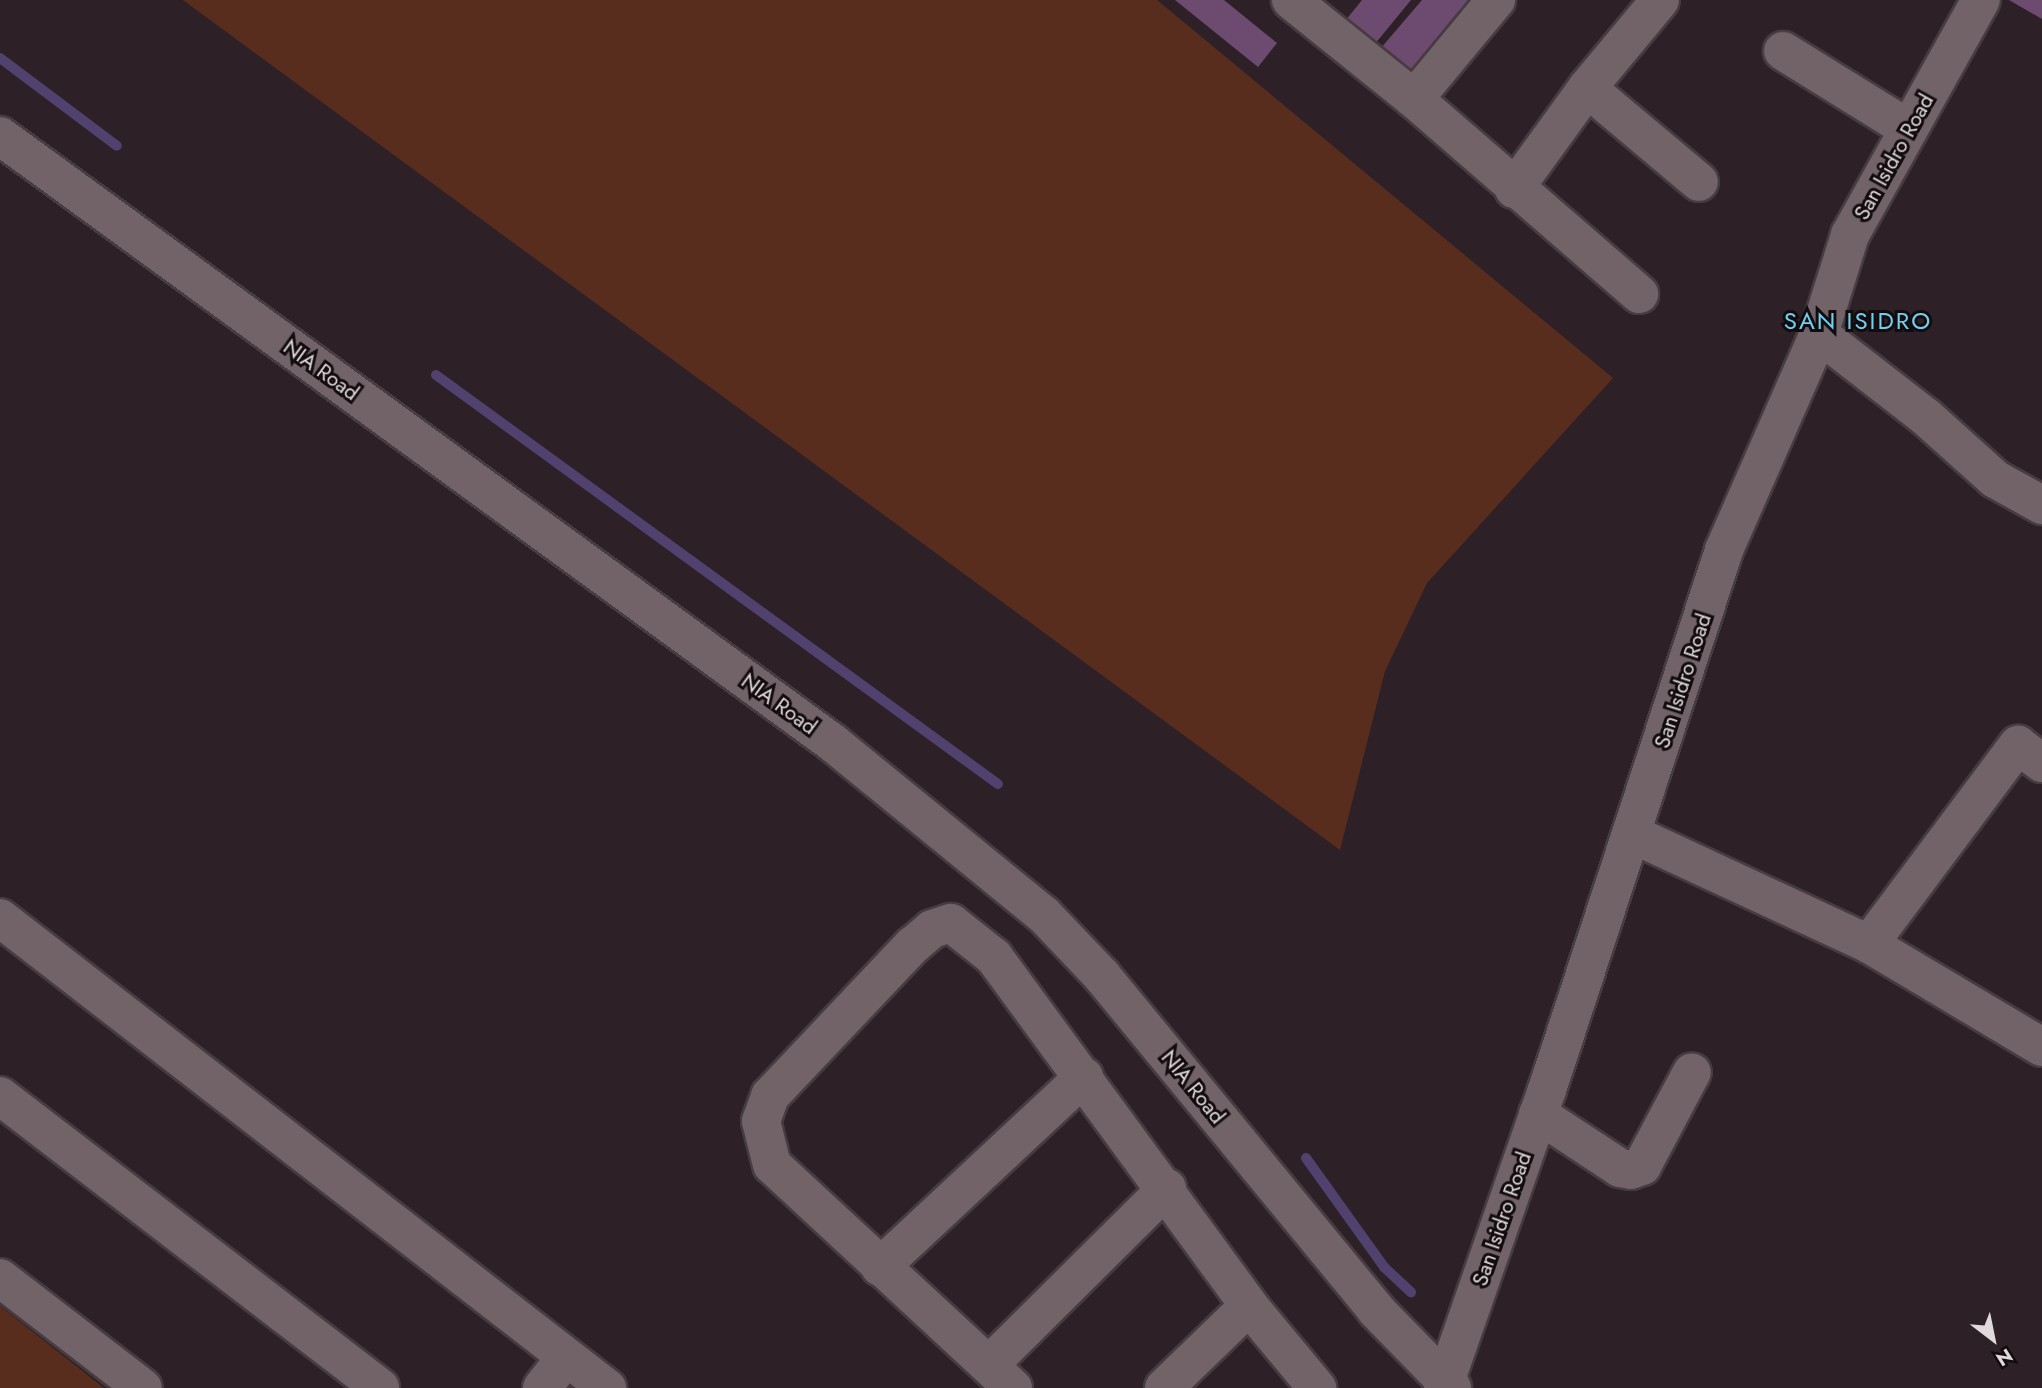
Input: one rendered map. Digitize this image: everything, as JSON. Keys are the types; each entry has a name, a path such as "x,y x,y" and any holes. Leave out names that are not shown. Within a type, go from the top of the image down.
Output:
{"street":[{"path":"1413,99 1496,0"},
{"path":"1514,189 1587,88 1660,0"},
{"name":"San Isidro Road","path":"1446,1386 1632,834 1724,550 1819,334 1850,235 1981,0"},
{"path":"1308,5 1514,189 1639,294"},
{"path":"1783,51 1909,129"},
{"path":"1587,88 1699,182"},
{"name":"NIA Road","path":"0,136 833,743 1033,906 1102,976 1376,1310 1446,1386"},
{"path":"1819,334 1926,417 1995,479 2042,505"},
{"path":"1869,944 2018,744 2042,763"},
{"path":"1632,834 1869,944 2042,1046"},
{"path":"0,918 607,1388"},
{"path":"1167,1188 1001,1376 772,1165 761,1121 770,1096 912,946 932,929 951,923 993,957 1167,1188 1249,1307 1317,1388"},
{"path":"1538,1114 1620,1168 1631,1170 1642,1166 1692,1072"},
{"path":"880,1267 1084,1077"},
{"path":"0,1096 380,1388"},
{"path":"0,1278 143,1388"},
{"path":"1164,1388 1249,1307"},
{"path":"542,1388 566,1357"}],"shaded area":[{"path":"183,0 1157,0 1613,378 1427,583 1385,671 1340,850"},
{"path":"0,1306 104,1388 0,1388"}],"building":[{"path":"1175,0 1224,0 1277,43 1258,67"},
{"path":"1362,0 1411,0 1370,50 1341,26"},
{"path":"1422,0 1475,0 1406,81 1375,55"},
{"path":"2009,0 2042,0 2042,19"}],"waterway":[{"path":"0,58 117,146"},
{"path":"436,375 998,784"},
{"path":"1306,1158 1384,1267 1411,1292"}],"district":[{"name":"SAN ISIDRO","path":"1858,321"}]}
